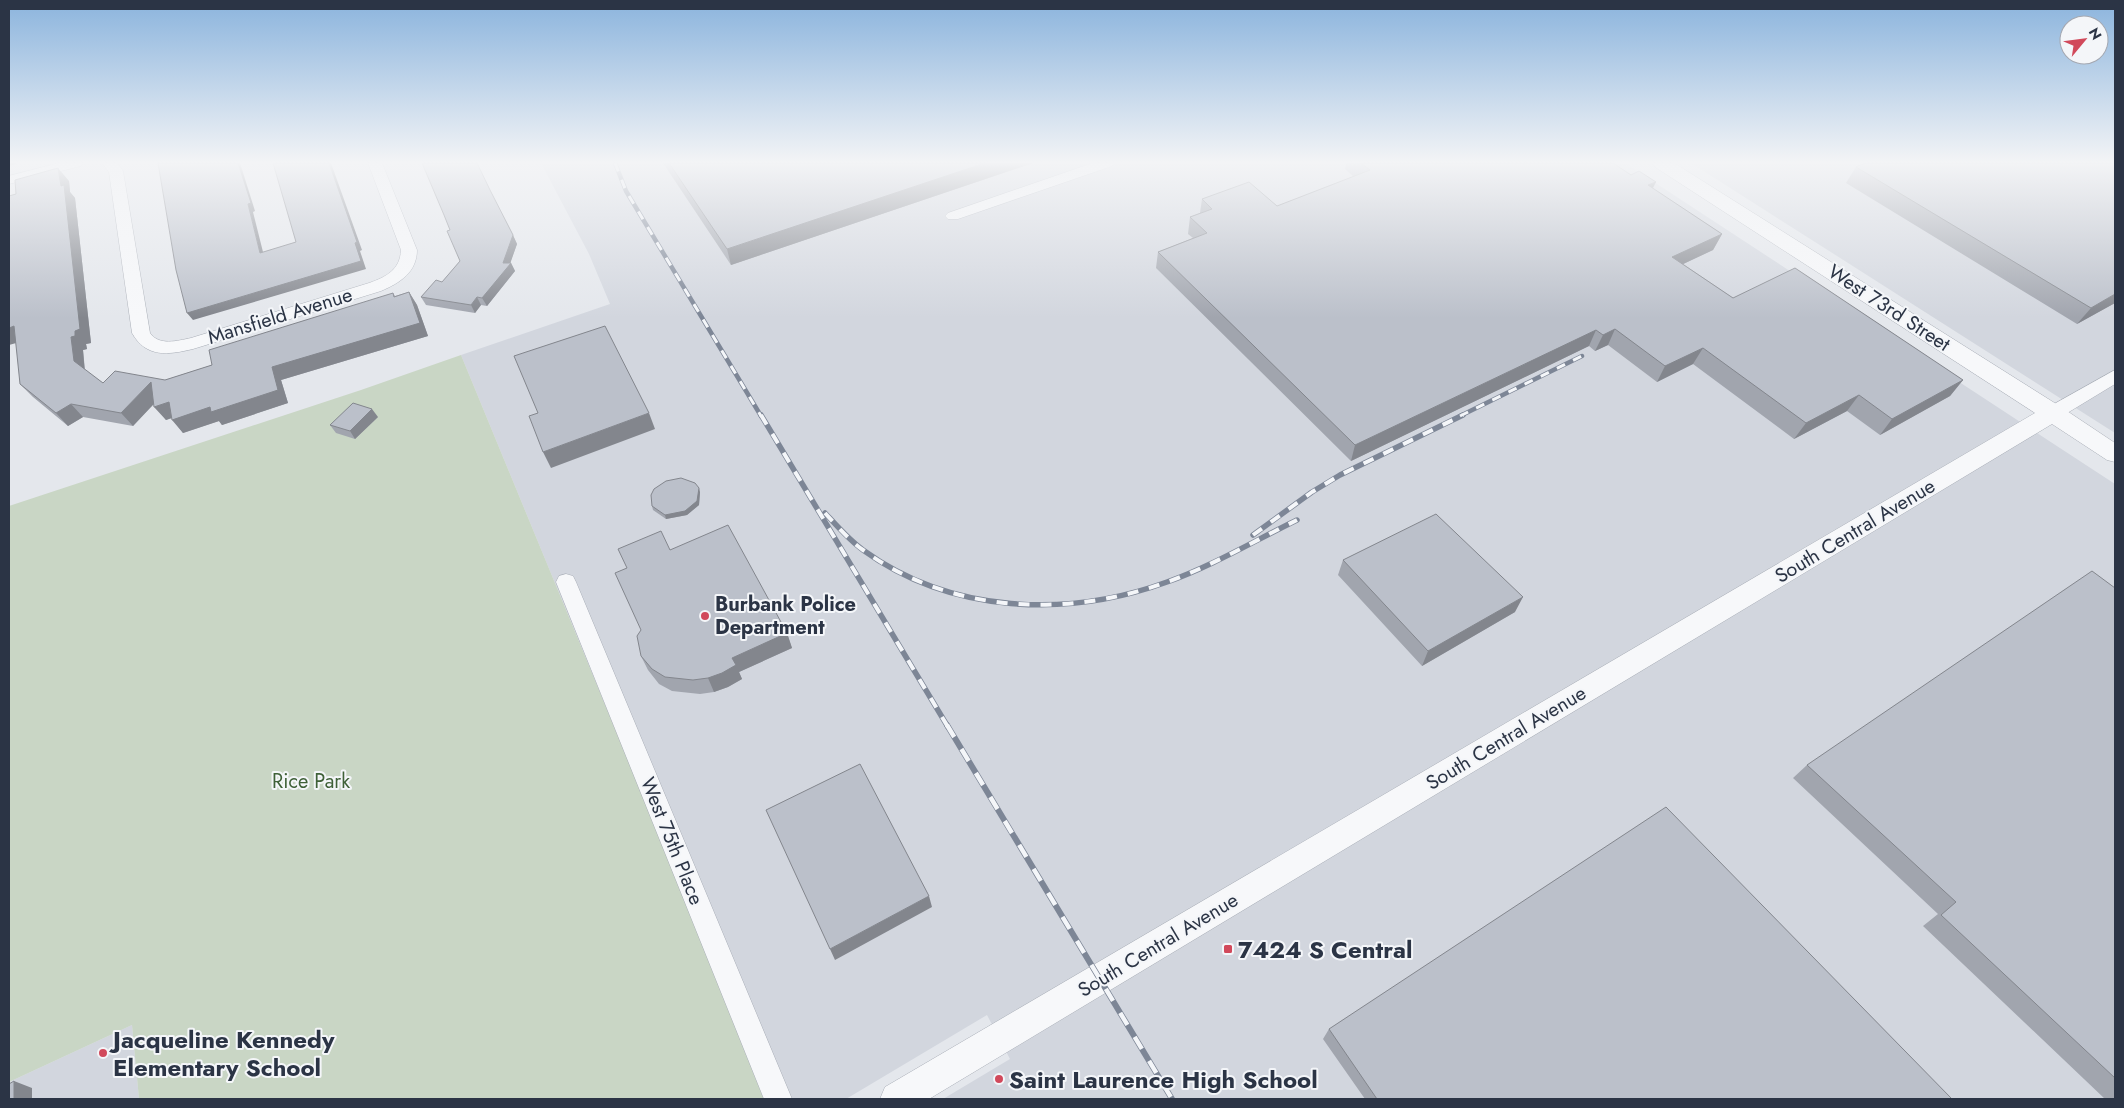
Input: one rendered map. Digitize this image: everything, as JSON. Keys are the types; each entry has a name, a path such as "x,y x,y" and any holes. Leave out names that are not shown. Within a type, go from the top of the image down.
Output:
{"street":[{"name":"Mansfield Avenue","path":"123,215 141,333 145,340 159,347 178,347 375,287 398,276 407,266 410,258 409,250 395,215"},
{"name":"West 73rd Street","path":"1743,215 2115,454"},
{"name":"South Central Avenue","path":"897,1099 2115,376"},
{"name":"West 75th Place","path":"566,582 778,1099"}],"shaded area":[{"path":"568,215 1704,215 2115,484 2115,1099 943,1099 1010,1059 987,1015 846,1099 764,1099 637,782 461,355 610,304 589,254"},
{"path":"1772,215 2115,215 2115,433"},
{"name":"Jacqueline Kennedy Elementary School","path":"132,1025 139,1099 9,1099 9,1082"}],"green space":[{"name":"Rice Park","path":"461,355 637,782 764,1099 139,1099 132,1025 9,1082 9,506 361,390"}],"building":[{"path":"9,215 67,215 80,329 75,331 75,336 71,337 74,361 103,383 115,371 165,380 212,365 209,350 393,293 394,297 409,292 420,323 272,367 278,390 211,412 210,407 172,420 169,402 154,407 151,382 121,413 71,404 56,413 20,384 14,326 9,328"},
{"path":"167,215 251,215 260,253 296,242 288,215 347,215 357,242 355,243 361,261 187,313 176,270"},
{"path":"444,215 503,215 513,235 503,263 511,263 482,298 477,297 471,305 421,297 436,280 442,282 460,261 447,231 450,230"},
{"path":"704,215 830,215 727,249"},
{"path":"1196,215 1693,215 1722,234 1672,257 1733,298 1795,268 1963,380 1892,419 1859,395 1806,423 1703,348 1665,366 1615,329 1603,335 1596,330 1355,445 1158,252 1207,233 1190,217"},
{"path":"1936,215 2115,215 2115,294 2091,308"},
{"path":"605,326 649,413 543,452 529,416 538,413 514,356"},
{"path":"353,403 372,409 350,431 330,425"},
{"path":"681,478 695,483 699,488 697,501 685,511 665,515 652,506 651,495 654,489 666,481"},
{"path":"1436,514 1523,597 1428,651 1343,560"},
{"name":"Burbank Police Department","path":"728,525 787,633 732,658 736,665 722,673 708,678 693,680 665,677 652,669 641,656 637,636 641,630 615,573 627,568 618,549 661,531 670,550"},
{"path":"2092,571 2115,588 2115,1078 1941,915 1956,902 1807,765"},
{"path":"860,764 929,896 830,949 766,810"},
{"path":"1666,807 1952,1099 1377,1099 1329,1029"},
{"path":"14,1081 14,1099 9,1099 9,1084"}],"railway":[{"path":"640,215 761,416"},
{"path":"1460,416 1582,356"},
{"path":"761,415 948,727"},
{"path":"1253,535 1312,492 1340,475 1463,415"},
{"path":"825,513 863,550 897,571 934,587 972,598 1011,604 1051,605 1129,594 1167,582 1217,561 1297,520"},
{"path":"947,725 1172,1099"}],"place":[{"name":"Burbank Police Department","path":"705,616"},
{"name":"7424 S Central","path":"1228,949"},
{"name":"Jacqueline Kennedy Elementary School","path":"103,1053"},
{"name":"Saint Laurence High School","path":"999,1079"}]}
